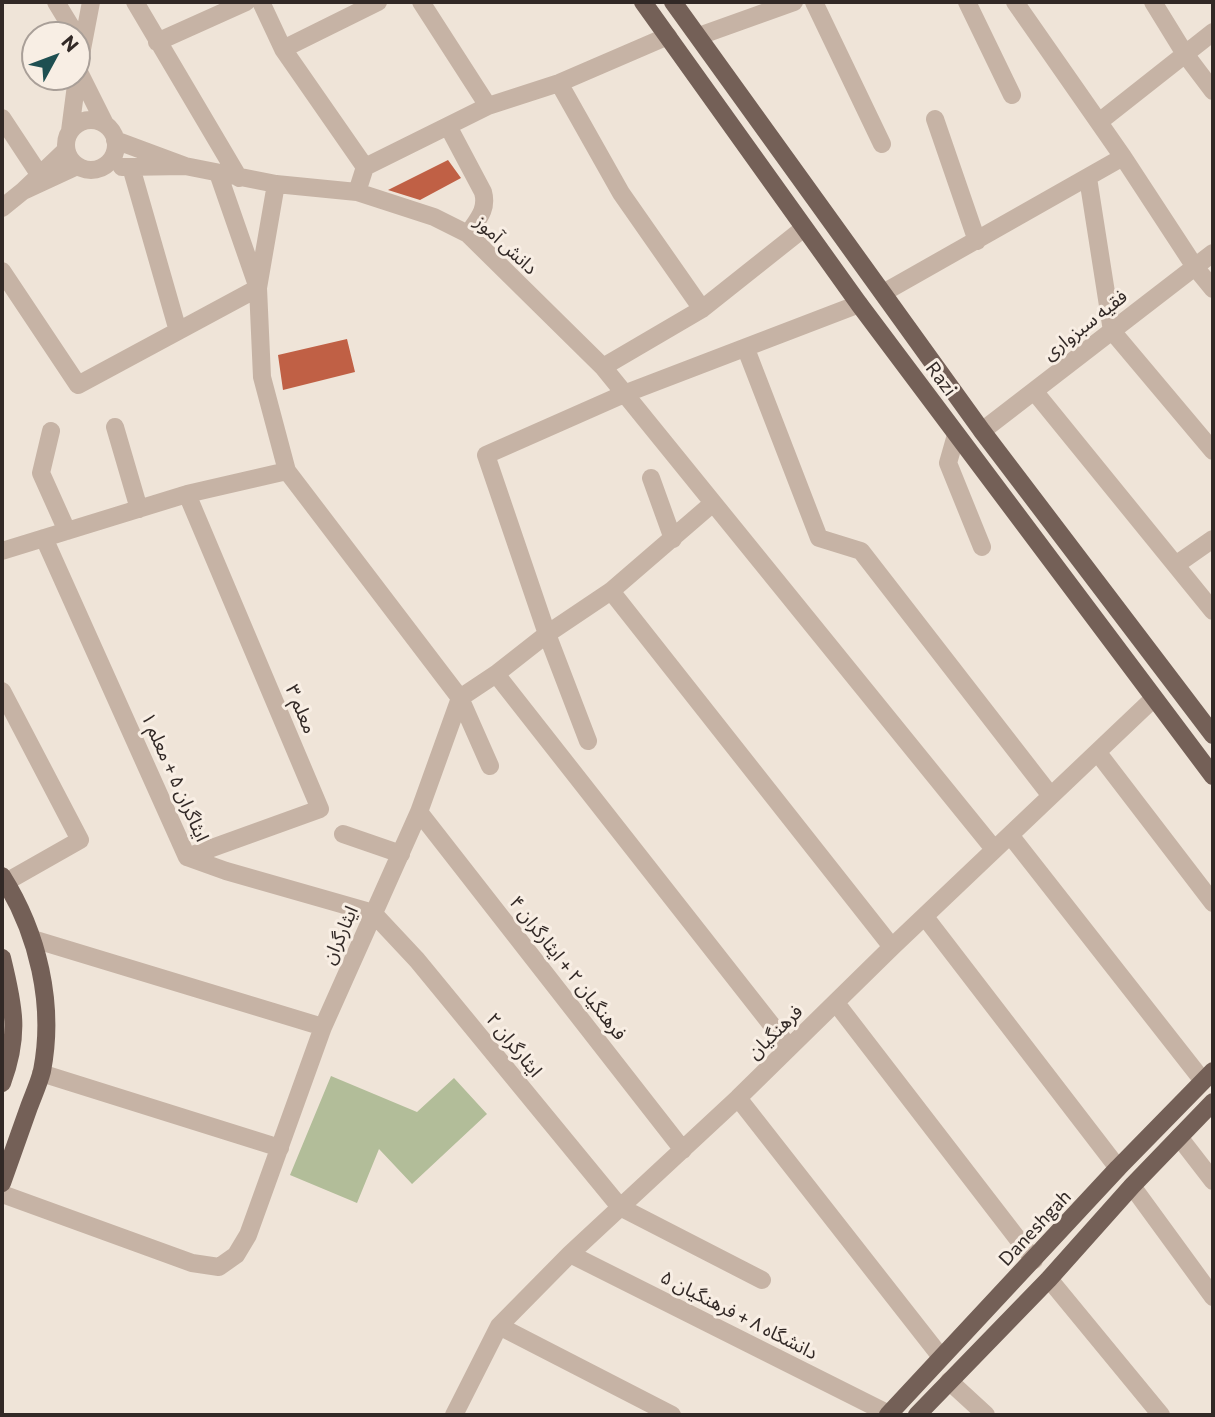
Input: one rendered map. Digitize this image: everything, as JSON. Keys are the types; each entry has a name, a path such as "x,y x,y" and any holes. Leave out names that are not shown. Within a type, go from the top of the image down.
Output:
{"main road":[{"name":"Razi","path":"643,2 859,304 1213,776"},
{"name":"Razi","path":"673,2 982,431 1213,735"},
{"path":"736,132 757,117"},
{"path":"2,1183 41,1073 46,1032 45,996 33,939 4,879"},
{"path":"2,958 13,1013 2,1083"},
{"name":"Daneshgah","path":"889,1414 1118,1168 1208,1076"},
{"path":"917,1415 1213,1102"}],"street":[{"path":"56,2 67,21"},
{"path":"84,21 91,2"},
{"path":"135,2 239,177"},
{"path":"157,42 246,2"},
{"path":"261,2 284,49 365,167"},
{"path":"284,49 379,2"},
{"path":"421,2 488,106"},
{"path":"699,36 772,6 794,2"},
{"path":"814,2 882,145"},
{"path":"968,2 1012,94"},
{"path":"1015,2 1123,157 1195,267 1213,289"},
{"path":"1153,2 1185,54 1213,91"},
{"path":"1099,122 1213,32"},
{"path":"357,192 365,167 488,106 559,83 668,36"},
{"path":"559,83 621,193 702,309"},
{"path":"75,91 66,150 77,166 91,170 105,166 185,166"},
{"path":"88,91 115,140 114,155 105,166"},
{"path":"2,118 39,174"},
{"path":"935,119 976,241"},
{"path":"70,131 82,122 90,120 105,124"},
{"path":"448,126 483,192 486,203 467,234"},
{"path":"115,140 185,166"},
{"path":"2,208 66,150"},
{"path":"883,293 1123,157"},
{"path":"23,191 77,166"},
{"name":"دانش آموز","path":"185,166 276,184 357,192 434,217 467,234 603,367 994,849"},
{"path":"131,167 178,331"},
{"path":"218,173 258,288"},
{"path":"1088,178 1112,331 1213,451"},
{"path":"276,184 258,288 262,377 287,471 460,698 490,766"},
{"path":"603,367 702,309 804,228"},
{"name":"فقیه سبزواری","path":"982,431 1213,253"},
{"path":"2,271 78,384 258,288"},
{"path":"587,740 547,634 486,455 624,394 859,304"},
{"path":"746,349 818,538 861,551 1051,796"},
{"path":"1034,391 1213,611"},
{"path":"116,427 139,509"},
{"path":"51,432 41,473 67,531"},
{"path":"956,435 948,463 982,547"},
{"path":"2,551 187,494 287,471"},
{"path":"651,478 673,539"},
{"name":"معلم ۳","path":"187,494 320,810 187,857"},
{"path":"460,698 611,591 713,503"},
{"name":"ایثاگران ۵ + معلم ۱","path":"44,538 187,857 226,871 373,913"},
{"path":"1177,564 1213,539"},
{"path":"611,591 892,947"},
{"path":"496,674 789,1047"},
{"path":"2,691 80,840 4,879"},
{"name":"ایثارگران","path":"2,1194 192,1262 219,1267 236,1255 248,1235 323,1027 419,812 460,698"},
{"name":"فرهنگیان","path":"454,1415 499,1326 570,1254 738,1098 892,947 1153,699"},
{"path":"1098,753 1213,902"},
{"name":"فرهنگیان ۲ + ایثارگران ۴","path":"419,812 683,1150"},
{"path":"343,834 401,854"},
{"path":"1010,835 1208,1076"},
{"name":"ایثارگران ۲","path":"373,913 417,960 620,1207"},
{"path":"925,917 1118,1168"},
{"path":"33,939 323,1027"},
{"path":"836,1003 1034,1260"},
{"path":"41,1073 280,1148"},
{"path":"738,1098 941,1357"},
{"path":"1180,1137 1213,1181"},
{"path":"1132,1186 1213,1297"},
{"path":"620,1207 762,1280"},
{"name":"دانشگاه ۸ + فرهنگیان ۵","path":"570,1254 889,1414"},
{"path":"1048,1279 1161,1415"},
{"path":"499,1326 672,1415"},
{"path":"949,1381 986,1415"}],"green space":[{"path":"331,1076 417,1112 454,1078 487,1114 412,1184 379,1149 357,1203 290,1175"}],"building":[{"path":"448,160 461,178 420,200 388,190"},
{"path":"347,339 355,372 283,390 278,355"}]}
